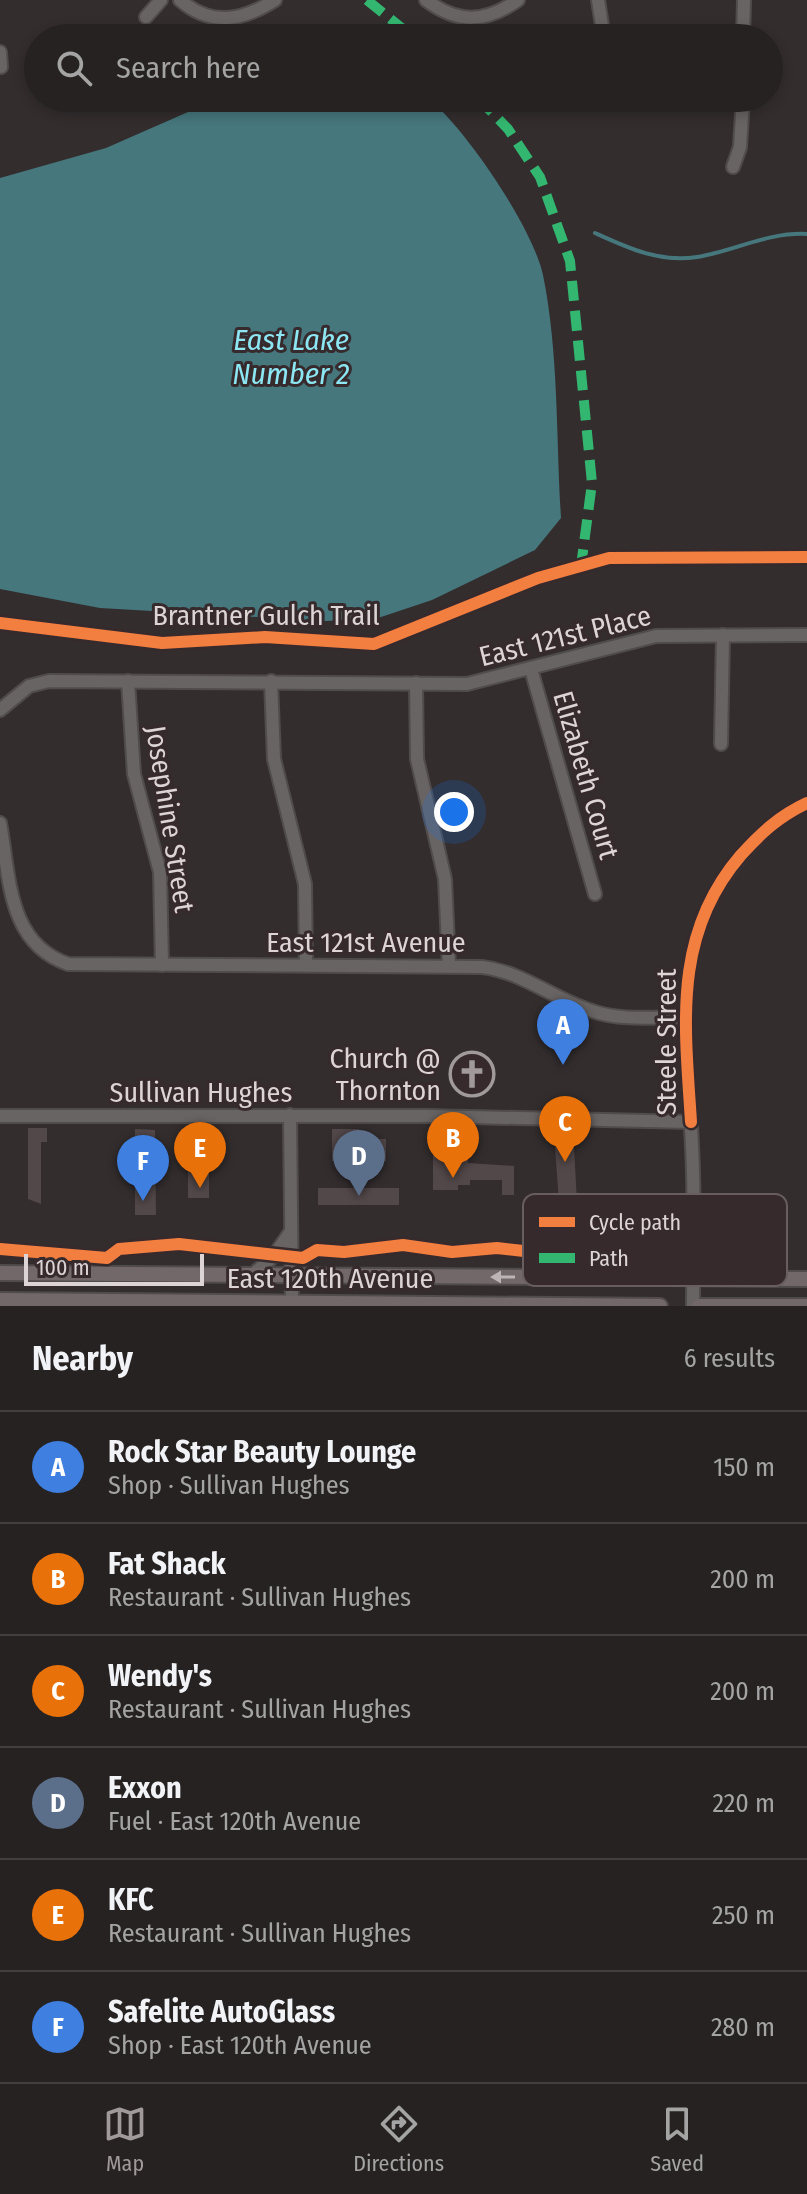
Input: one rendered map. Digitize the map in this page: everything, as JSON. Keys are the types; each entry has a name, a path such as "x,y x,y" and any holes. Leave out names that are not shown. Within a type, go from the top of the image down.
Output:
{"main road":[{"name":"East 120th Avenue","path":"0,1273 523,1278"},
{"name":"East 120th Avenue","path":"0,1300 660,1306"},
{"path":"696,1306 807,1306"}],"street":[{"path":"146,17 161,0"},
{"path":"180,0 199,14 221,19 247,16 275,0"},
{"path":"426,0 450,15 473,19 496,13 518,0"},
{"path":"598,0 602,24"},
{"path":"743,24 744,0"},
{"path":"0,52 1,67"},
{"path":"733,167 740,147 742,112"},
{"path":"721,744 723,635"},
{"name":"East 121st Place","path":"3,706 29,686 41,682 486,681 656,636 807,635"},
{"name":"Elizabeth Court","path":"531,669 595,894"},
{"name":"Josephine Street","path":"128,681 134,774 160,872 162,965"},
{"path":"271,681 274,759 305,884 306,965"},
{"path":"416,683 417,759 445,879 449,966"},
{"name":"Steele Street","path":"692,1194 686,1017 690,951 708,903 725,876 762,830 807,803"},
{"name":"East 121st Avenue","path":"0,823 16,914 22,929 40,949 62,962 79,965 449,966 507,972 562,1000 601,1014 686,1017"},
{"path":"290,1115 289,1234 294,1257 292,1304"},
{"name":"Sullivan Hughes","path":"0,1116 290,1115 691,1122"},
{"path":"252,1275 273,1257 289,1234"},
{"name":"Steele Street","path":"694,1286 696,1306"}],"water":[{"name":"East Lake Number 2","path":"188,112 442,112 461,132 496,180 526,232 543,275 554,366 561,518 535,550 432,600 378,618 326,621 100,608 0,589 0,178 106,148"}],"building":[{"path":"28,1128 47,1128 47,1142 41,1142 41,1204 28,1199"},
{"path":"135,1129 155,1130 156,1215 135,1215"},
{"path":"332,1129 359,1129 359,1139 386,1139 386,1161 332,1161"},
{"path":"555,1147 574,1147 577,1194 558,1194"},
{"path":"188,1150 209,1150 209,1198 188,1198"},
{"path":"456,1154 456,1159 468,1159 468,1163 514,1166 514,1195 502,1195 502,1180 470,1180 470,1185 458,1185 458,1190 433,1190 433,1155"},
{"path":"318,1188 399,1188 399,1205 318,1205"}],"waterway":[{"path":"595,233 644,253 670,258 697,257 779,236 807,234"}],"marked path":[{"path":"367,0 397,24"},
{"path":"492,112 508,129 540,177 570,261 592,483 581,566"}],"cycle path":[{"name":"Brantner Gulch Trail","path":"0,623 162,643 265,637 374,644 538,578 609,558 807,557"},
{"path":"691,1122 686,1016 693,949 703,917 719,885 741,855 771,826 807,803"},
{"path":"0,1249 107,1258 119,1249 179,1244 303,1258 317,1250 344,1252 403,1245 452,1252 497,1248 523,1251"}],"place":[{"name":"Rock Star Beauty Lounge","path":"563,1065"},
{"name":"Church @ Thornton","path":"472,1074"},
{"name":"Wendy's","path":"565,1162"},
{"name":"Fat Shack","path":"453,1178"},
{"name":"KFC","path":"200,1188"},
{"name":"Exxon","path":"359,1196"},
{"name":"Safelite AutoGlass","path":"143,1201"}]}
